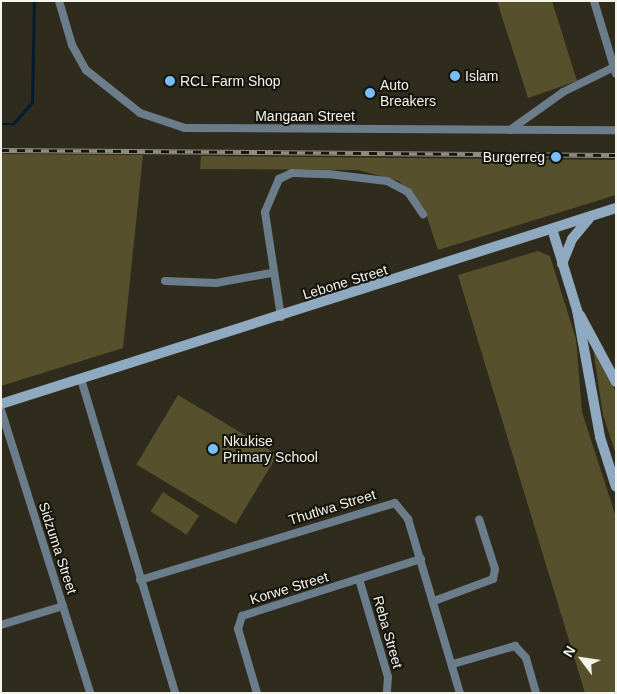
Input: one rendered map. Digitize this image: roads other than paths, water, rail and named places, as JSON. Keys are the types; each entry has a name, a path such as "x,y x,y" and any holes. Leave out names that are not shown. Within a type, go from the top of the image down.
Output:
{"street":[{"name":"Mangaan Street","path":"59,1 72,45 86,70 118,100 162,122 184,128 616,130"},
{"path":"510,130 563,92 615,69 594,1"},
{"path":"281,317 271,273 265,205 275,182 286,175 346,175 387,181 408,192 423,214"},
{"name":"Lebone Street","path":"1,404 552,232 616,208"},
{"path":"562,265 572,239 590,218"},
{"path":"552,232 577,310 600,437 616,488"},
{"path":"165,281 216,283 271,273"},
{"path":"577,310 616,382"},
{"path":"82,379 175,693"},
{"name":"Sidzuma Street","path":"1,410 90,693"},
{"name":"Thutlwa Street","path":"140,580 390,502 404,511 434,601 460,693"},
{"path":"434,601 493,579 495,569 479,520"},
{"name":"Korwe Street","path":"257,693 238,629 242,616 421,559"},
{"name":"Reba Street","path":"359,580 388,677 387,693"},
{"path":"1,625 63,606"},
{"path":"453,664 515,646 526,658 536,693"}],"waterway":[{"path":"1,124 13,124 32,102 34,1"}],"railway":[{"path":"1,150 616,155"}],"place":[{"name":"Islam","path":"455,76"},
{"name":"RCL Farm Shop","path":"170,81"},
{"name":"Auto Breakers","path":"370,93"},
{"name":"Burgerreg","path":"556,157"},
{"name":"Nkukise Primary School","path":"213,449"}]}
